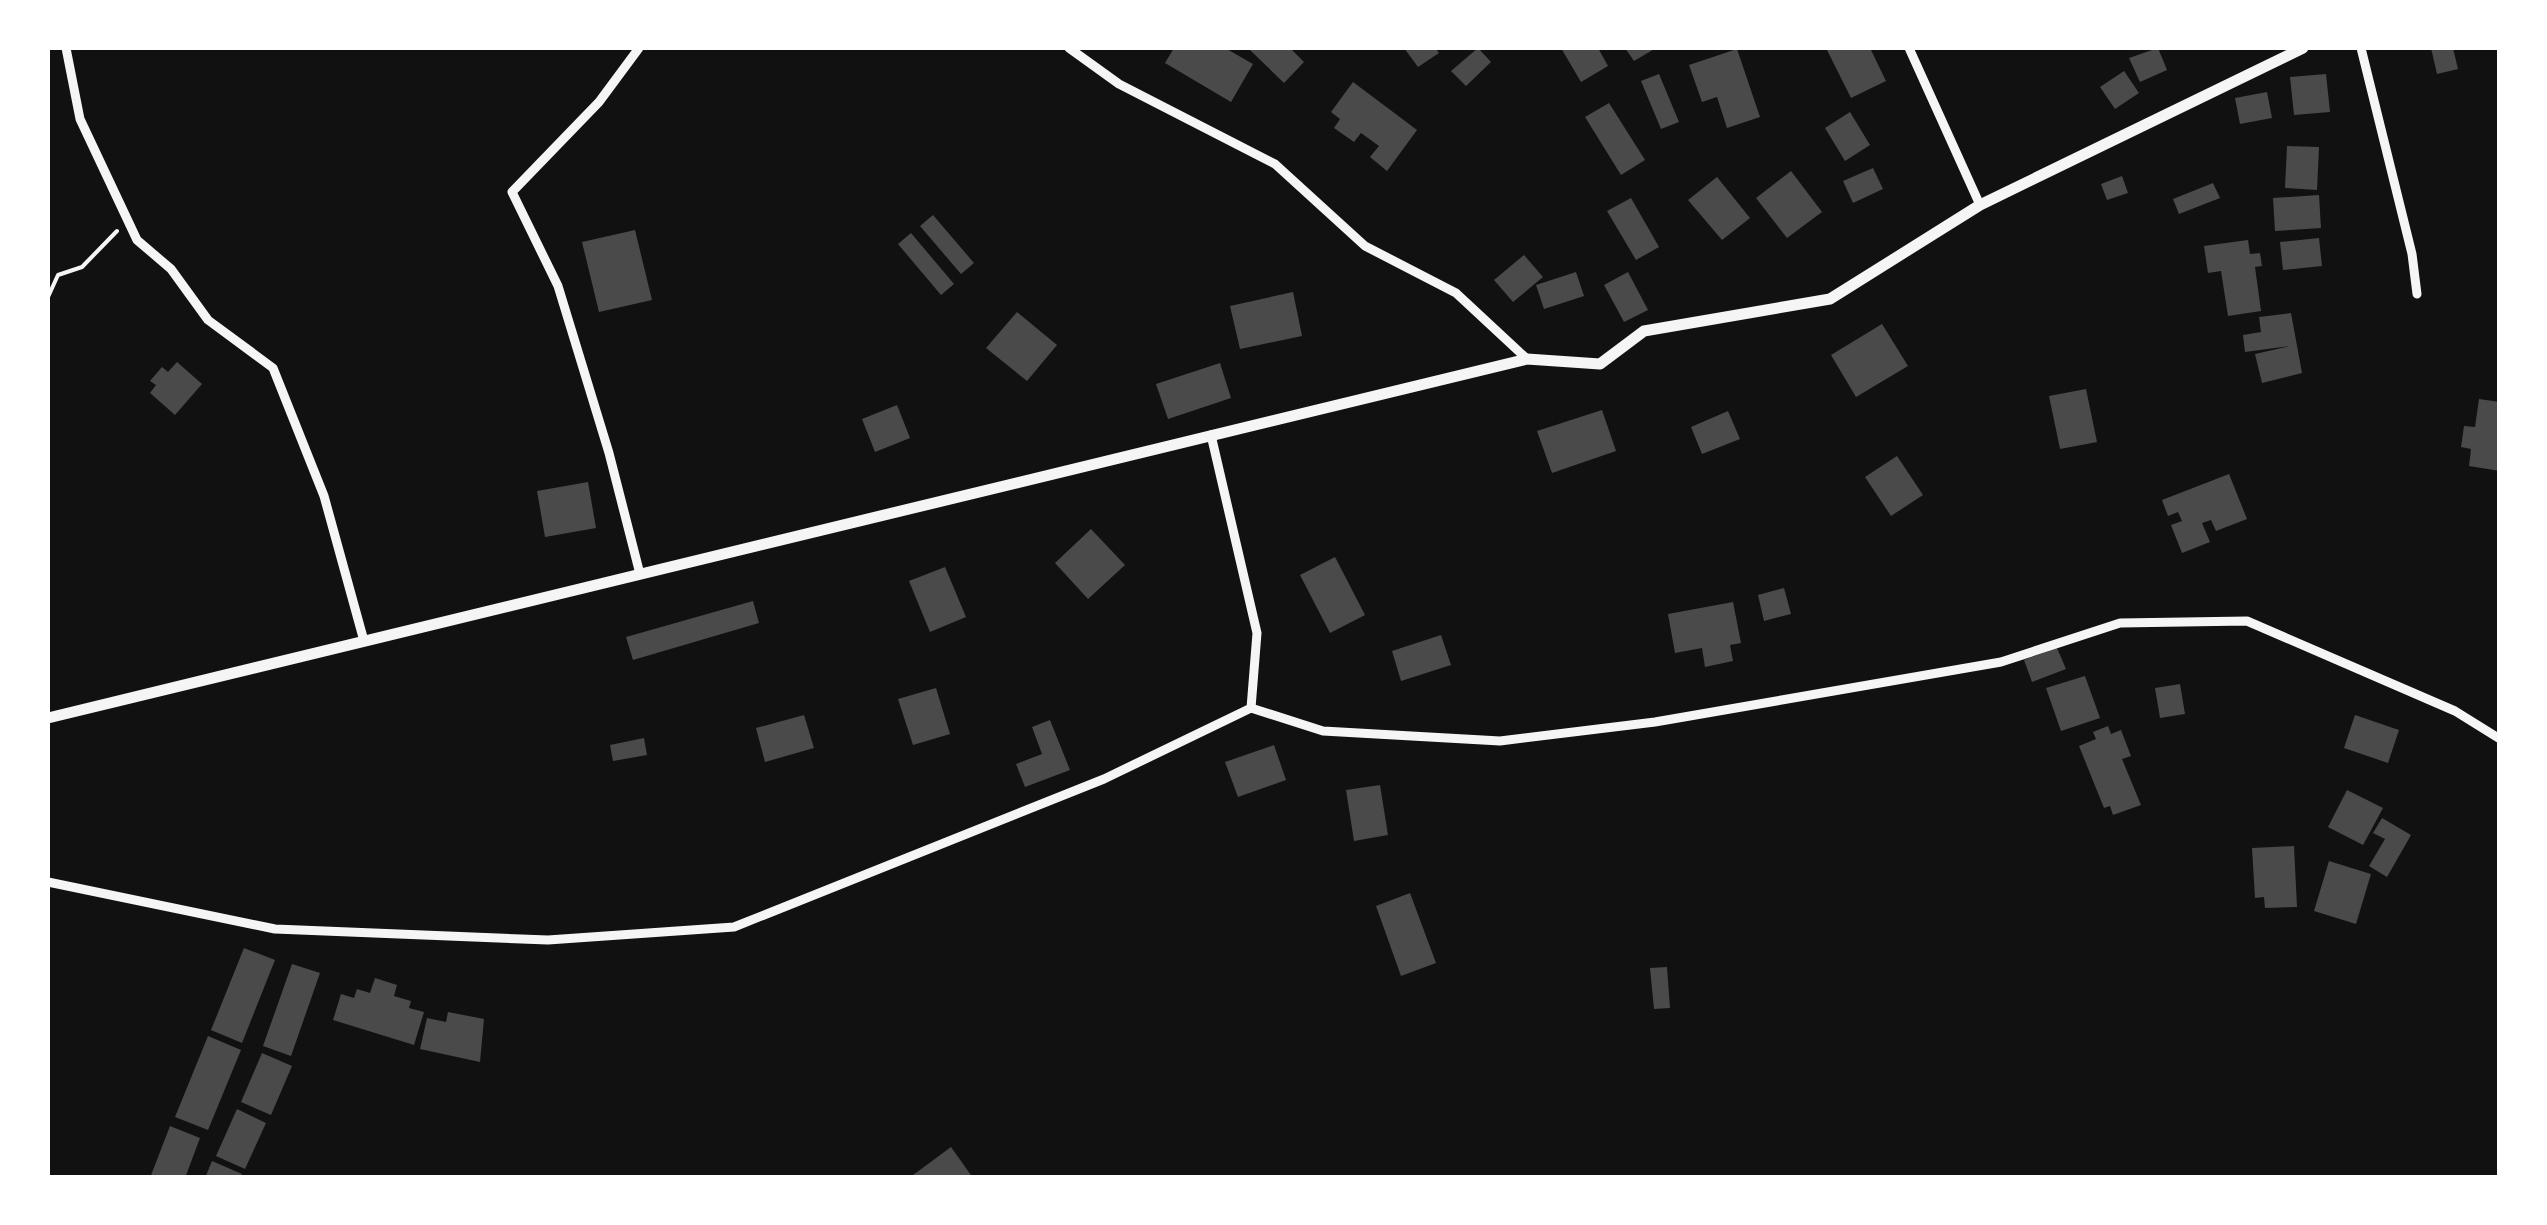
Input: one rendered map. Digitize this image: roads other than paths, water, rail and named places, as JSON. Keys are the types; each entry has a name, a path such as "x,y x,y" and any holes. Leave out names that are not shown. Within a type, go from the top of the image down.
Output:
{"street":[{"path":"66,48 80,119 137,240 170,268 208,320 274,368 324,496 364,641"},
{"path":"639,48 599,102 512,192 558,286 610,453 640,574"},
{"path":"1068,48 1119,84 1275,164 1365,246 1456,293 1527,359"},
{"path":"1909,48 1980,205"},
{"path":"48,718 1527,359 1600,364 1644,330 1830,299 1980,205 2302,48"},
{"path":"2361,48 2412,254 2417,294"},
{"path":"1211,436 1257,633 1250,708"},
{"path":"48,882 276,928 548,940 734,927 1104,778 1250,708 1323,731 1500,742 1655,722 2001,662 2120,623 2246,620 2455,711 2500,739"}]}
